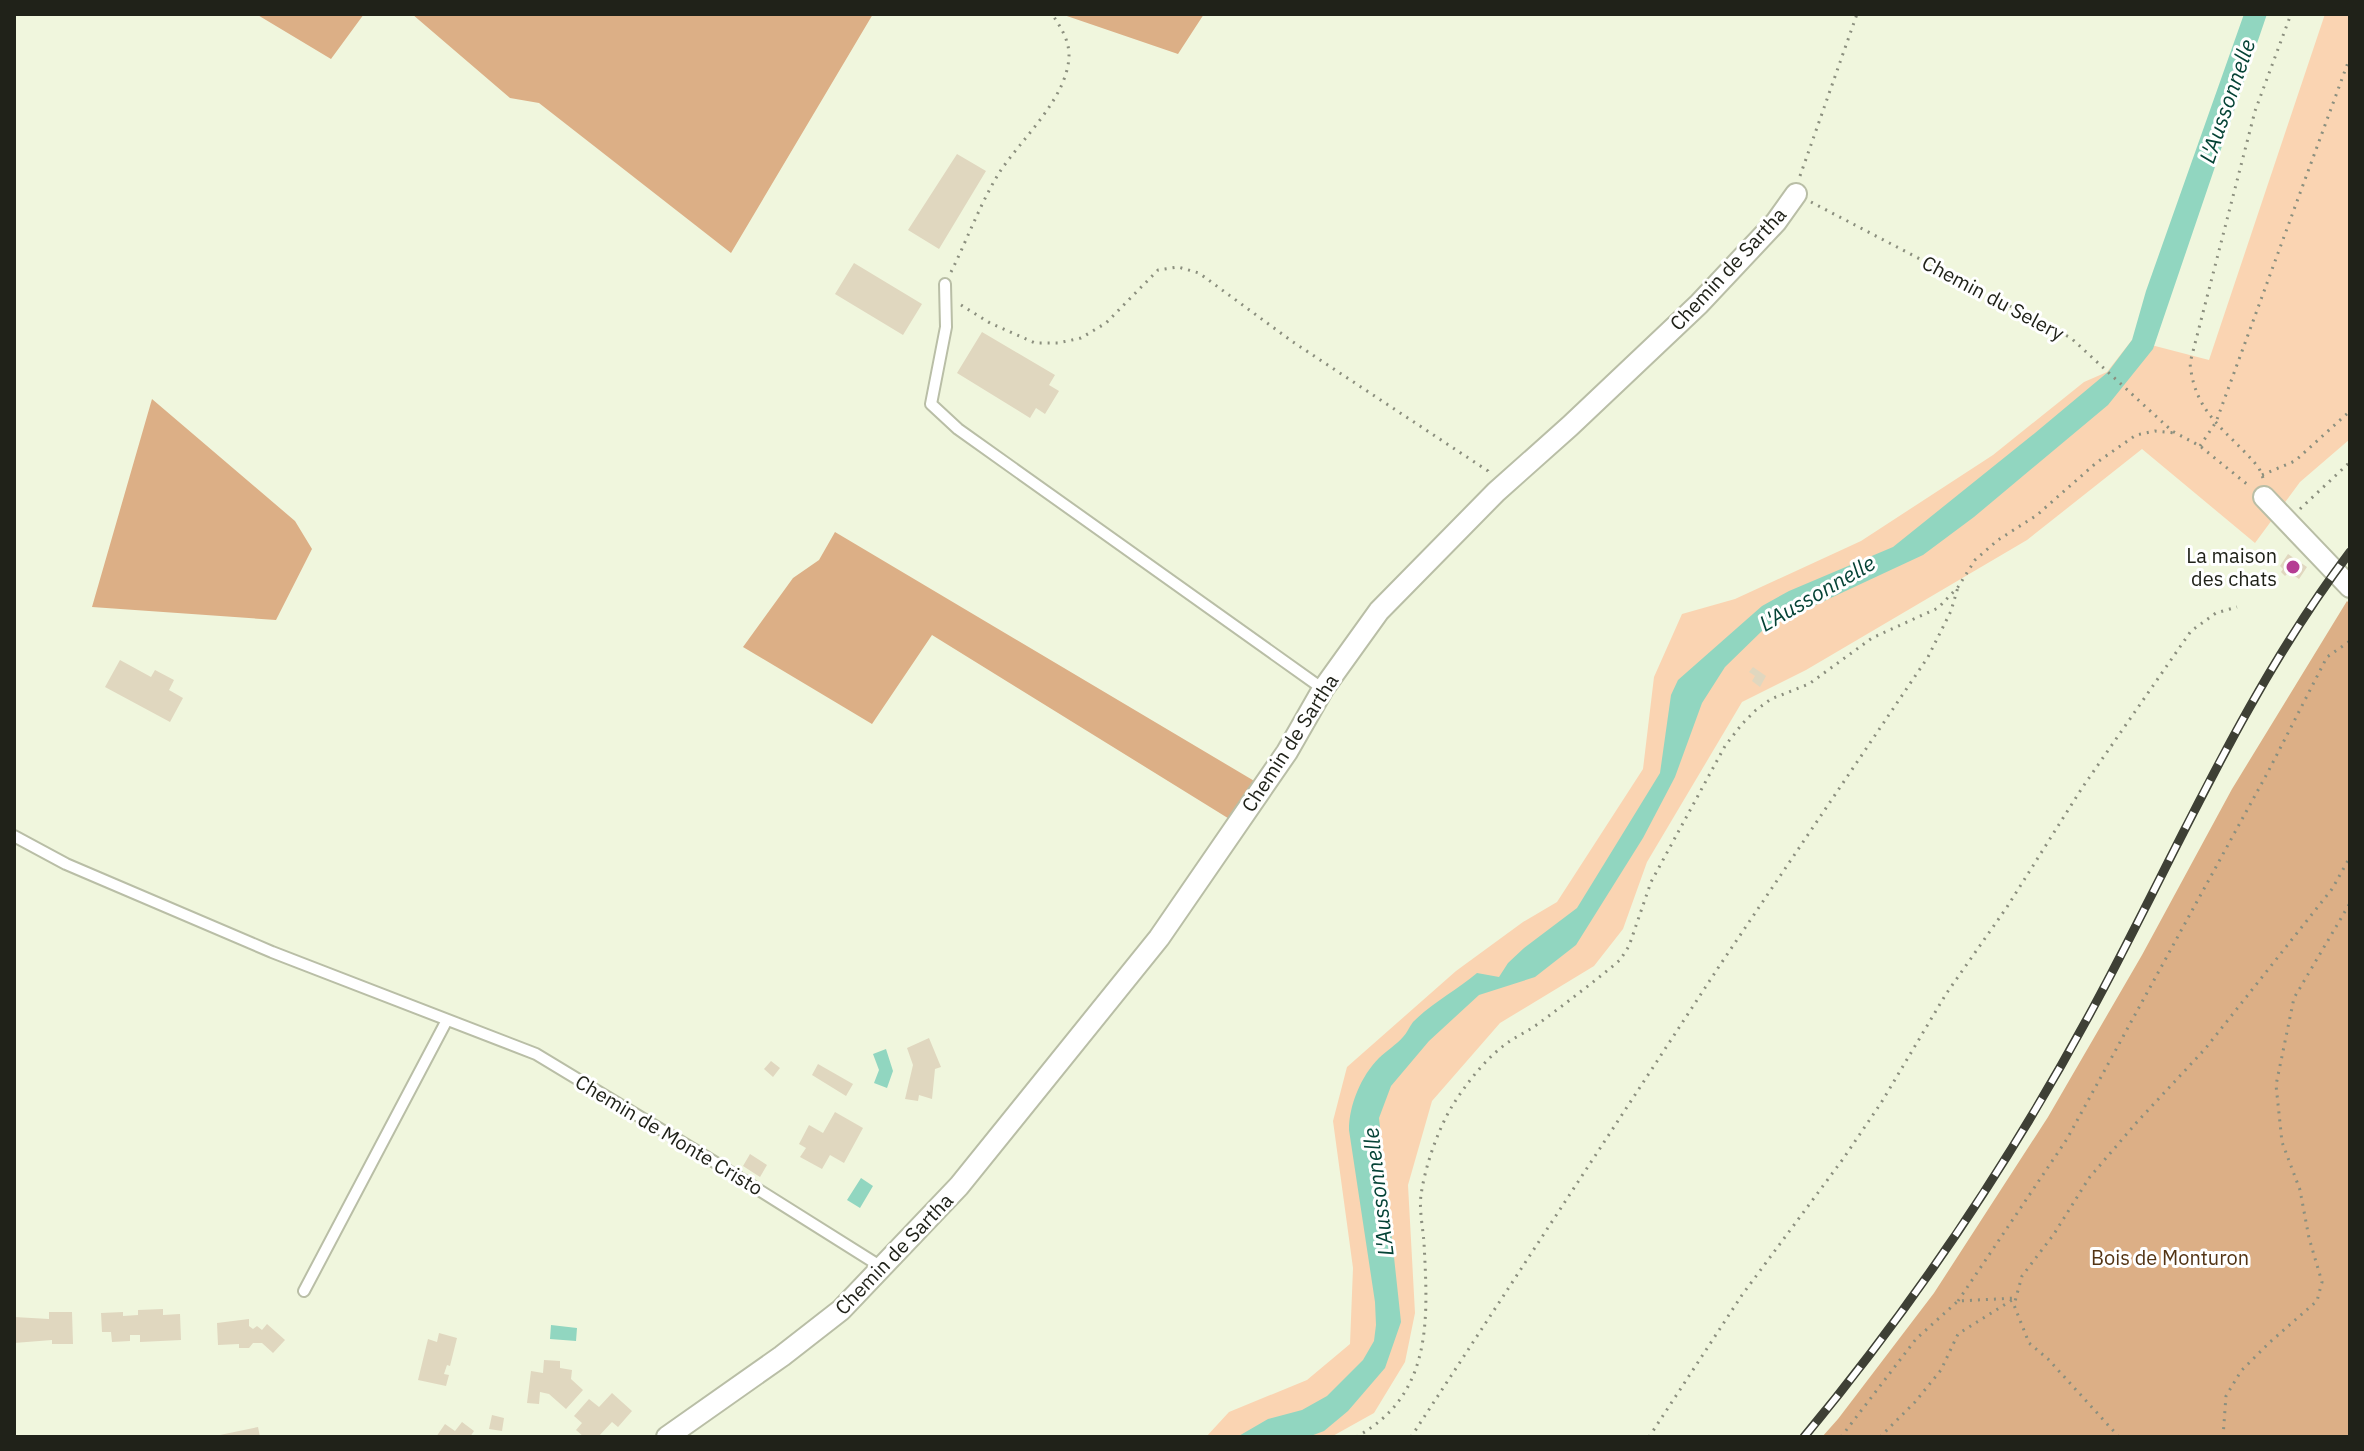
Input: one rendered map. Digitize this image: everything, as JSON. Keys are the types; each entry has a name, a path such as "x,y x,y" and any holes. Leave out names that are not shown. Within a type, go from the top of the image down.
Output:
{"street":[{"name":"Chemin de Sartha","path":"667,1437 841,1310 959,1186 1159,938 1287,752 1323,689 1379,611 1496,492 1699,304 1776,222 1796,194"},
{"path":"2264,497 2350,587"}],"lane":[{"path":"945,284 946,327 931,404 958,429 1323,689"},
{"name":"Chemin de Monte Cristo","path":"14,836 66,864 272,952 536,1054 883,1268"},
{"path":"304,1291 447,1020"}],"path":[{"path":"1052,14 1064,32 1069,52 1066,71 1053,100 999,174 945,284 959,304 990,323 1035,343 1058,343 1081,338 1106,323 1158,270 1178,267 1199,273 1293,342 1488,471 1496,492"},
{"name":"Chemin de Sartha","path":"1796,194 1810,144 1857,14"},
{"path":"2264,497 2262,475 2197,398 2190,363 2255,111 2291,14"},
{"path":"2200,446 2216,422 2350,57"},
{"name":"Chemin du Selery","path":"1796,194 2071,338 2175,433 2200,446 2264,497"},
{"path":"2262,475 2295,461 2350,411"},
{"path":"1356,1437 1376,1426 1404,1396 1418,1364 1426,1332 1427,1296 1421,1196 1437,1138 1459,1097 1488,1060 1506,1044 1620,960 1629,946 1651,882 1725,746 1742,724 1771,699 1809,684 1872,638 1938,608 1958,587 1975,560 1998,540 2037,515 2096,463 2136,435 2155,431 2175,433"},
{"path":"2287,521 2350,462"},
{"path":"1411,1437 1720,965 1928,657 1951,611 1958,587"},
{"path":"1649,1437 1742,1295 1881,1103 1946,994 2007,907 2082,788 2191,631 2216,613 2237,607"},
{"path":"1841,1437 1916,1339 1958,1301 2067,1139 2269,770 2327,657 2350,641"},
{"path":"2119,1437 2048,1359 2029,1343 2014,1305 2022,1276 2054,1234 2089,1178 2205,1049 2332,889 2350,857"},
{"path":"2223,1437 2226,1396 2241,1371 2317,1301 2322,1282 2309,1238 2300,1190 2282,1142 2276,1085 2294,998 2350,903"},
{"path":"1958,1301 2016,1298"},
{"path":"1880,1437 1941,1370 1958,1334 2016,1298"}],"shaded area":[{"path":"2325,14 2350,14 2350,439 2300,482 2255,543 2142,449 2027,540 1806,670 1742,702 1647,862 1623,929 1594,966 1500,1023 1432,1101 1408,1185 1415,1313 1405,1362 1374,1413 1331,1437 1206,1437 1229,1412 1307,1380 1350,1344 1353,1268 1333,1121 1347,1067 1456,971 1523,922 1557,902 1643,769 1654,677 1682,614 1735,599 1861,541 1993,455 2084,382 2107,372 2132,340 2209,360"}],"green space":[{"path":"256,14 364,14 331,59"},
{"path":"412,14 873,14 731,253 539,103 510,98"},
{"path":"1061,14 1204,14 1178,54"},
{"path":"152,399 295,521 312,549 276,620 92,607"},
{"path":"835,532 1256,782 1231,820 932,635 872,724 743,647 793,578 819,560"},
{"name":"Bois de Monturon","path":"2347,601 2350,604 2350,1437 1822,1437 1934,1293 2048,1117 2142,955 2232,789"}],"water":[{"name":"L'Aussonnelle","path":"2244,14 2267,14 2153,349 2108,405 1974,517 1923,555 1764,629 1725,667 1702,703 1675,777 1643,838 1576,945 1535,977 1479,995 1429,1041 1391,1086 1379,1118 1401,1322 1385,1368 1348,1411 1324,1431 1308,1437 1237,1437 1268,1419 1302,1410 1327,1396 1363,1360 1374,1341 1375,1302 1349,1130 1354,1101 1367,1073 1428,1009 1477,973 1499,977 1524,948 1577,908 1660,773 1671,695 1678,680 1762,606 1789,591 1893,547 2108,372 2132,340 2146,291"},
{"path":"886,1049 893,1071 887,1088 874,1083 879,1070 873,1054"},
{"path":"861,1178 873,1186 860,1208 847,1200"},
{"path":"551,1325 577,1328 576,1341 550,1339"}],"building":[{"path":"957,154 986,171 939,249 908,230"},
{"path":"854,263 922,304 903,335 835,294"},
{"path":"982,332 1055,375 1049,385 1059,391 1045,414 1036,408 1030,418 957,373"},
{"name":"La maison des chats","path":"2288,554 2307,567 2299,579 2289,572 2285,576 2281,572 2283,569 2280,566"},
{"path":"120,660 151,677 155,670 174,680 169,690 183,698 170,722 105,687"},
{"path":"1753,667 1766,676 1760,687 1752,681 1755,676 1749,672"},
{"path":"929,1038 941,1067 935,1069 932,1099 919,1095 918,1101 905,1099 913,1065 907,1048"},
{"path":"771,1061 780,1068 773,1077 764,1069"},
{"path":"818,1064 853,1084 846,1096 812,1075"},
{"path":"835,1112 863,1128 844,1163 830,1155 822,1169 800,1157 806,1148 799,1144 809,1125 823,1133"},
{"path":"750,1154 767,1165 760,1177 743,1166"},
{"path":"163,1309 163,1315 180,1314 181,1340 140,1342 140,1335 130,1335 130,1341 112,1342 111,1332 102,1332 101,1313 123,1312 123,1316 138,1315 138,1310"},
{"path":"49,1312 72,1312 73,1344 52,1344 52,1340 14,1343 14,1317 49,1319"},
{"path":"249,1319 249,1326 253,1329 257,1326 262,1330 267,1324 285,1340 273,1353 262,1343 253,1343 249,1348 239,1348 239,1344 218,1345 217,1323"},
{"path":"439,1333 457,1338 450,1366 447,1365 444,1374 449,1375 446,1386 418,1380 428,1339 437,1342"},
{"path":"544,1360 560,1361 560,1368 572,1370 571,1379 583,1390 566,1409 549,1394 540,1392 539,1404 527,1403 531,1371 543,1373"},
{"path":"612,1393 632,1411 618,1427 612,1422 598,1437 584,1437 576,1430 582,1423 574,1416 589,1399 599,1407"},
{"path":"492,1415 504,1418 502,1431 489,1429"},
{"path":"462,1422 474,1431 470,1437 436,1437 445,1424 455,1431"},
{"path":"258,1427 260,1437 215,1437 215,1436"}],"railway":[{"path":"1804,1437 1925,1279 2000,1168 2100,995 2247,712 2313,604 2350,552"}],"place":[{"name":"La maison des chats","path":"2293,567"}]}
